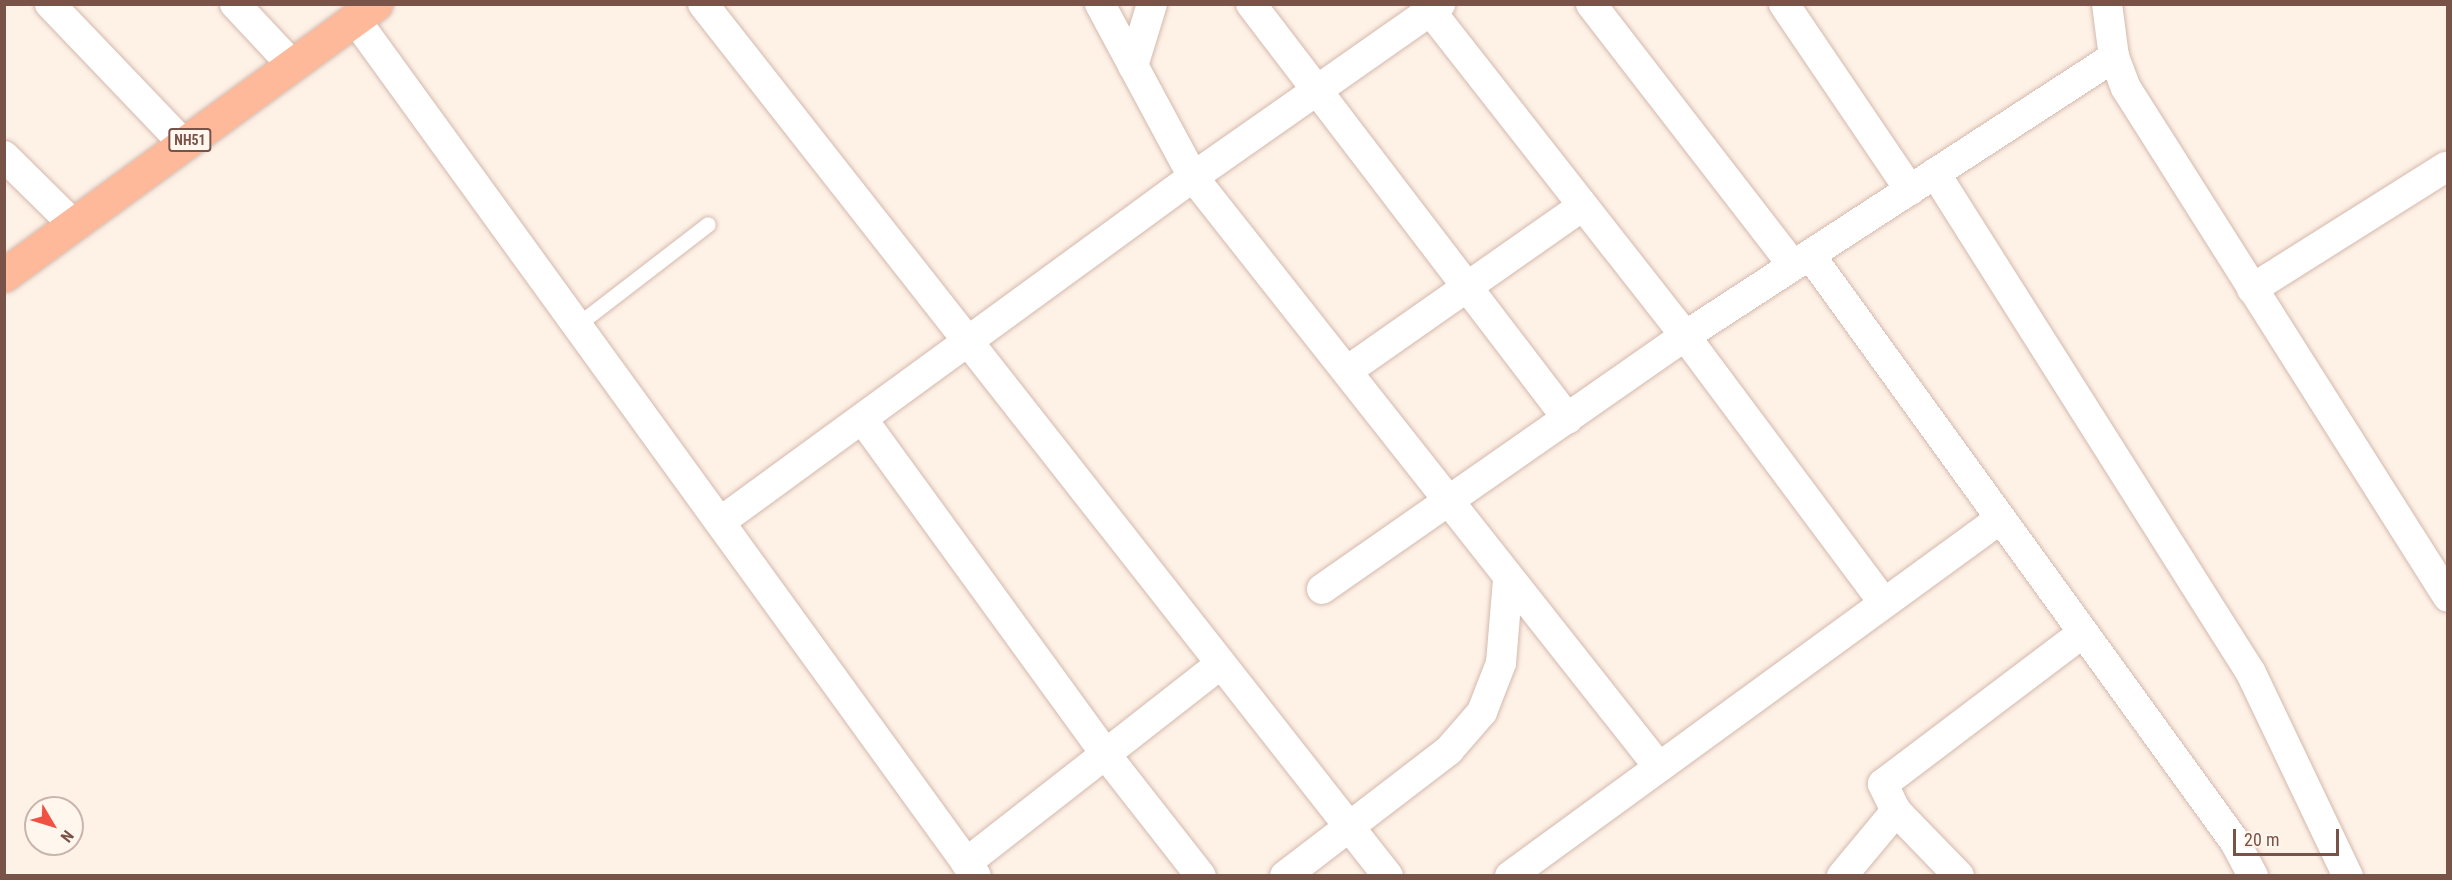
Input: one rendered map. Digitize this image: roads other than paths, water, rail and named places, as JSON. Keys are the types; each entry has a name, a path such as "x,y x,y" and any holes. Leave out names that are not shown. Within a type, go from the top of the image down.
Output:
{"highway":[{"name":"NH51","path":"4,275 366,12"}],"street":[{"path":"50,4 184,144"},
{"path":"235,4 293,66"},
{"path":"703,4 967,343 1388,876"},
{"path":"1100,4 1193,177 1452,503 1508,579 1659,767"},
{"path":"1133,66 1152,4"},
{"path":"1251,4 1314,93 1568,419"},
{"path":"1591,4 1801,260 2000,519 2235,842 2253,876"},
{"path":"1784,4 1910,190"},
{"path":"2107,4 2114,57 2126,88 2448,597"},
{"path":"720,522 863,420 1193,177 1432,7 1685,336 1884,603"},
{"path":"366,12 577,325 971,869 1106,755 1221,664"},
{"path":"1322,589 1452,503 1685,336 2114,57"},
{"path":"4,156 74,225"},
{"path":"2252,288 2446,167"},
{"path":"1935,173 2252,673 2349,876"},
{"path":"1347,371 1583,206"},
{"path":"863,420 1106,755 1201,876"},
{"path":"1510,876 2000,519"},
{"path":"1285,876 1449,750 1482,712 1501,663 1508,579"},
{"path":"1959,876 1896,811 1883,784 1893,772 2083,633"},
{"path":"1842,876 1896,811"}],"lane":[{"path":"577,325 708,224"}]}
